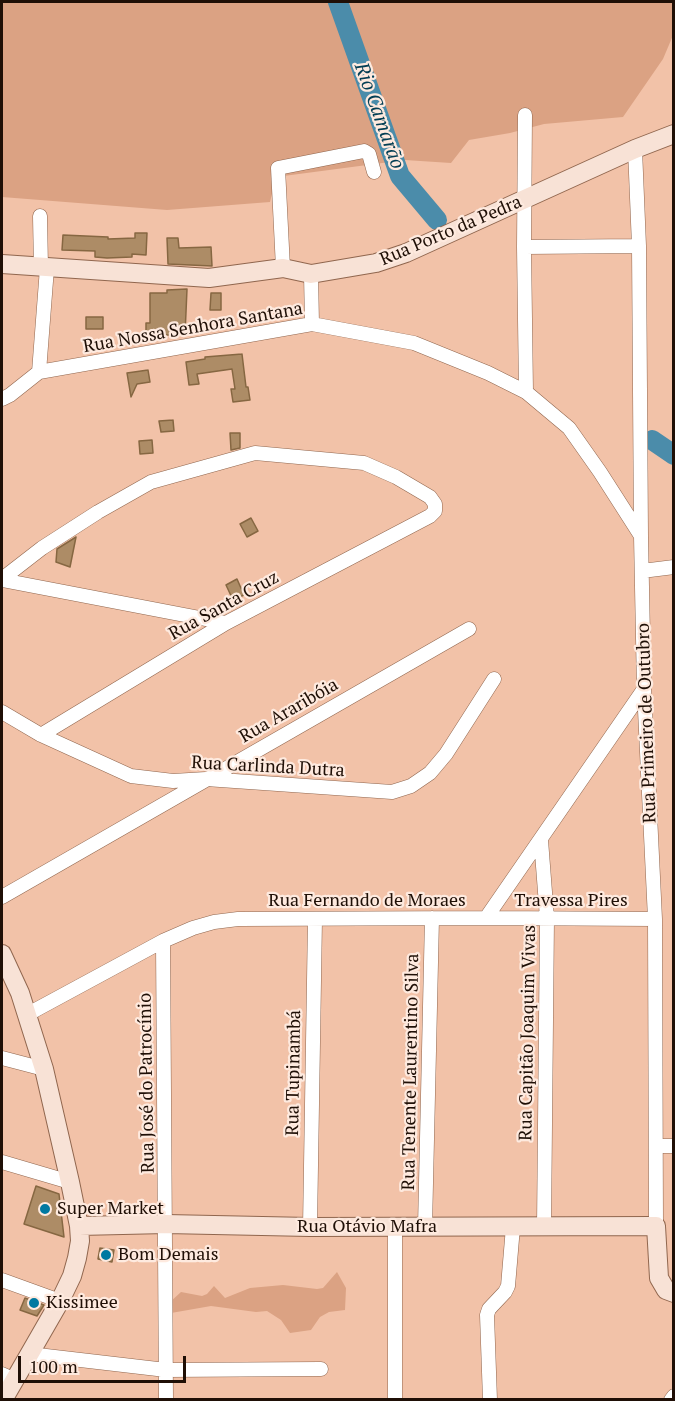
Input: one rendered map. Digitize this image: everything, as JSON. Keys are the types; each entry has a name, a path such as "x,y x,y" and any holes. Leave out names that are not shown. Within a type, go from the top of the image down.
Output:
{"main road":[{"name":"Rua Porto da Pedra","path":"2,264 208,278 283,268 312,274 376,263 464,227 635,149 674,134"},
{"path":"2,954 28,1014 44,1070 79,1226 77,1258 60,1301 29,1354 7,1377 3,1400"},
{"name":"Rua Otávio Mafra","path":"79,1226 166,1224 310,1227 656,1226"},
{"name":"Rua Primeiro de Outubro","path":"656,1226 659,1278 666,1290 672,1293"}],"street":[{"path":"525,116 526,392"},
{"name":"Rua Primeiro de Outubro","path":"635,149 639,246 644,689 655,919 656,1226"},
{"path":"283,268 278,168 364,151 369,154 374,172"},
{"path":"39,372 44,268 40,216"},
{"path":"524,247 639,246"},
{"path":"312,274 312,324"},
{"name":"Rua Nossa Senhora Santana","path":"2,399 39,372 312,324 414,343 488,373 526,392 568,428 600,472 641,536"},
{"name":"Rua Santa Cruz","path":"2,580 51,542 151,482 255,453 364,463 396,477 430,497 435,504 435,511 430,516 226,623 41,735"},
{"path":"642,571 674,567"},
{"path":"2,580 226,623"},
{"name":"Rua Araribóia","path":"2,897 469,628"},
{"name":"Rua Carlinda Dutra","path":"2,712 41,735 131,776 173,781 206,779 392,792 411,786 430,772 446,754 494,679"},
{"name":"Rua Fernando de Moraes","path":"28,1014 163,940 214,922 238,919 486,918 644,689"},
{"name":"Rua Capitão Joaquim Vivas","path":"541,840 547,918 544,1227"},
{"name":"Rua Tenente Laurentino Silva","path":"425,1227 432,918"},
{"name":"Travessa Pires","path":"486,918 655,919"},
{"name":"Rua Tupinambá","path":"310,1227 315,919"},
{"name":"Rua José do Patrocínio","path":"163,940 166,1400"},
{"path":"2,1058 44,1070"},
{"path":"656,1146 674,1146"},
{"path":"2,1162 70,1182"},
{"path":"395,1227 395,1400"},
{"path":"490,1400 487,1315 489,1309 508,1286 513,1227"},
{"path":"2,1280 60,1301"},
{"path":"29,1354 166,1370 321,1369"},
{"path":"671,1400 674,1396"}],"shaded area":[{"path":"673,2 674,33 663,59 623,117 544,124 469,140 451,163 405,160 276,177 270,202 167,210 2,197 2,3"},
{"path":"337,1272 346,1288 345,1310 329,1312 320,1317 311,1330 290,1333 281,1320 267,1311 256,1312 211,1306 171,1313 169,1303 181,1292 202,1296 214,1286 225,1298 250,1288 283,1285 317,1289 323,1288"}],"building":[{"path":"135,233 147,233 146,255 132,254 132,257 107,258 95,257 95,251 62,250 63,235 108,237 108,239 135,238"},
{"path":"167,238 178,238 179,248 211,247 212,266 168,264"},
{"path":"187,289 185,335 146,338 146,323 150,323 150,293 167,293 167,290"},
{"path":"211,293 221,293 221,310 210,310"},
{"path":"86,317 103,317 103,329 86,329"},
{"path":"242,354 250,400 233,402 231,389 235,389 232,369 197,374 199,384 189,385 186,362 205,359 205,357"},
{"path":"148,370 150,382 137,384 131,397 127,373"},
{"path":"173,420 174,431 161,432 159,421"},
{"path":"230,433 240,433 240,448 231,450"},
{"path":"152,440 153,453 140,454 139,441"},
{"path":"251,518 258,531 247,537 240,524"},
{"path":"76,537 70,567 56,562 57,549"},
{"path":"237,579 244,595 233,600 226,585"},
{"name":"Super Market","path":"36,1186 59,1194 64,1237 24,1224"},
{"name":"Bom Demais","path":"100,1248 114,1250 112,1262 98,1259"},
{"name":"Kissimee","path":"25,1298 44,1305 37,1316 20,1310"}],"waterway":[{"name":"Rio Camarão","path":"338,2 400,176 437,220"},
{"name":"Rio Camarão","path":"652,440 674,455"}],"place":[{"name":"Super Market","path":"45,1209"},
{"name":"Bom Demais","path":"106,1255"},
{"name":"Kissimee","path":"34,1303"}]}
